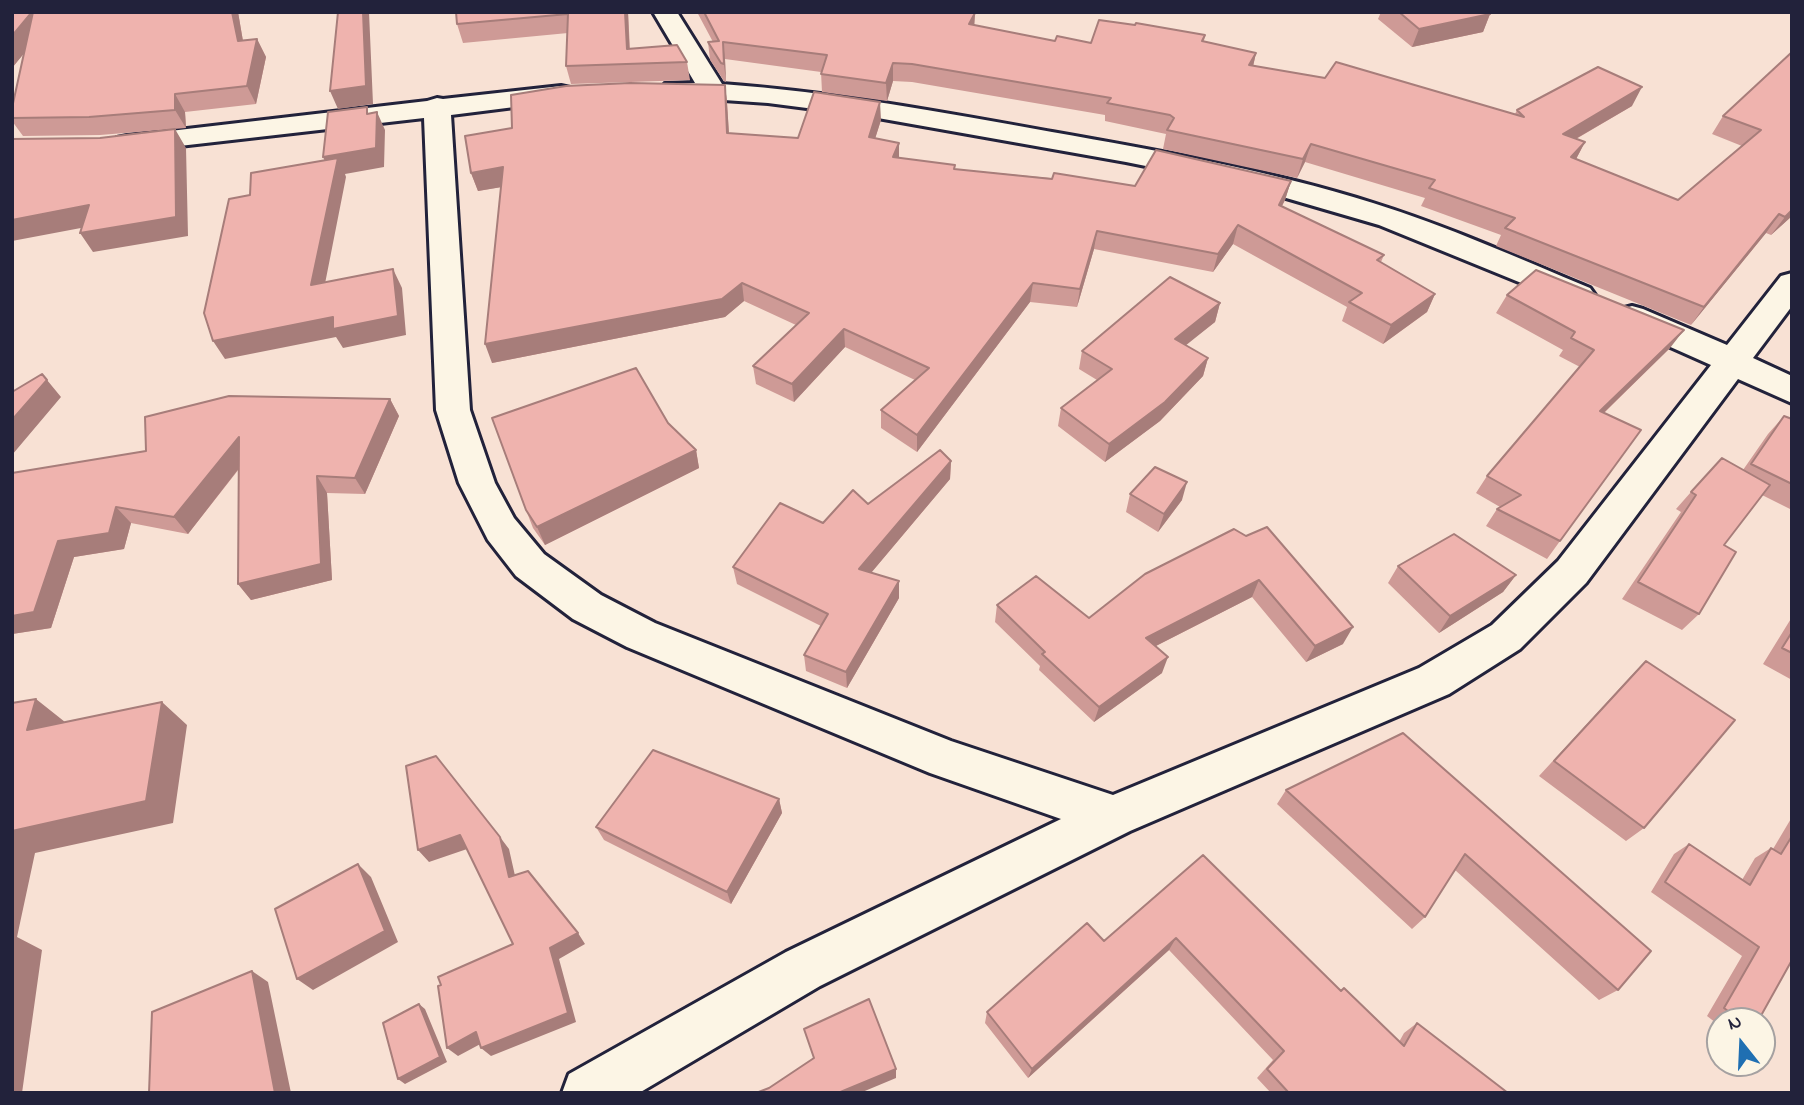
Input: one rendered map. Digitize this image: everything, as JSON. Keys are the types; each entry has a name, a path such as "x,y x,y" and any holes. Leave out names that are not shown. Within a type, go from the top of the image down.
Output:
{"street":[{"path":"665,12 713,91"},
{"path":"647,90 713,91 817,100 935,118 1143,156 1270,184 1364,209 1679,336 1792,391"},
{"path":"99,146 437,106 583,93"},
{"path":"437,106 453,410 477,483 501,529 530,565 587,607 641,635 946,759 1114,816"},
{"path":"588,1093 803,969 1114,816 1434,681 1506,637 1572,572 1792,283"}],"building":[{"path":"12,12 32,12 12,36"},
{"path":"33,12 232,12 238,41 257,39 247,86 175,94 175,110 89,117 12,118"},
{"path":"338,12 363,12 366,86 330,91"},
{"path":"456,12 625,12 627,49 677,45 687,62 566,66 568,14 457,24"},
{"path":"704,12 969,12 975,13 969,24 1055,41 1057,36 1091,43 1099,20 1136,23 1205,35 1202,41 1256,53 1249,65 1325,78 1336,62 1524,117 1517,110 1598,67 1642,87 1563,134 1585,142 1571,157 1678,200 1761,130 1723,116 1792,52 1792,210 1785,217 1779,214 1704,307 1505,228 1515,218 1429,188 1435,180 1311,144 1303,159 1167,130 1174,118 1170,115 1107,103 1111,98 912,64 893,63 886,83 821,74 827,55 723,42 724,64 708,42 719,41"},
{"path":"1399,12 1488,12 1490,14 1419,29"},
{"path":"630,83 725,85 727,133 798,138 814,92 880,102 869,137 899,143 893,157 955,165 954,169 1052,179 1054,173 1135,186 1156,150 1291,181 1279,205 1384,255 1377,260 1435,294 1391,325 1349,302 1362,293 1238,225 1218,254 1097,231 1080,289 1033,283 917,435 881,410 929,368 844,329 792,384 753,366 809,313 742,283 722,299 485,344 503,167 471,173 465,136 512,128 511,95 566,86"},
{"path":"367,107 367,114 377,112 376,148 323,157 328,112"},
{"path":"175,129 176,217 80,233 89,205 12,220 12,139 100,138"},
{"path":"338,158 311,285 393,269 398,316 333,329 333,317 213,341 204,313 229,199 250,195 251,173"},
{"path":"1536,270 1684,330 1600,411 1641,430 1560,541 1497,509 1521,495 1487,476 1594,350 1571,338 1575,332 1507,295"},
{"path":"1170,277 1220,303 1175,339 1208,358 1165,402 1109,444 1061,408 1112,369 1082,351"},
{"path":"636,368 668,423 696,450 537,527 526,510 492,418"},
{"path":"42,374 47,380 12,420 12,392"},
{"path":"229,396 390,399 355,478 317,476 321,564 238,584 239,437 174,517 116,507 109,533 58,541 34,612 12,616 12,473 146,451 145,417"},
{"path":"1784,416 1792,419 1792,484 1751,464"},
{"path":"940,450 951,461 859,569 899,581 846,672 804,655 828,614 733,567 780,503 823,523 853,490 868,504"},
{"path":"1722,458 1770,485 1724,545 1736,552 1699,614 1638,582 1696,495 1691,492"},
{"path":"1155,467 1187,482 1164,514 1130,494"},
{"path":"1267,527 1353,627 1315,646 1259,580 1146,638 1168,657 1099,707 1042,654 1045,652 997,605 1036,576 1089,618 1145,574 1234,529 1246,536"},
{"path":"1454,534 1516,575 1450,616 1398,566"},
{"path":"1792,632 1792,653 1782,648"},
{"path":"1646,661 1735,720 1644,828 1554,761"},
{"path":"36,699 27,730 162,702 146,801 12,831 12,703"},
{"path":"1403,733 1651,951 1618,990 1465,854 1425,917 1286,790"},
{"path":"653,750 779,799 727,892 596,827"},
{"path":"436,756 500,837 509,877 528,871 578,933 550,948 568,1013 481,1048 476,1032 447,1048 438,977 513,944 460,835 418,850 406,766"},
{"path":"1792,836 1792,960 1766,1007 1725,1007 1759,947 1665,882 1689,844 1750,885 1771,848 1781,854"},
{"path":"1203,855 1341,991 1344,988 1404,1046 1417,1023 1508,1093 1289,1093 1267,1069 1284,1051 1176,938 1032,1069 987,1012 1087,923 1104,941"},
{"path":"358,864 385,931 297,979 275,909"},
{"path":"252,971 275,1093 149,1093 152,1012"},
{"path":"869,999 896,1069 838,1093 756,1093 769,1088 814,1058 804,1029"},
{"path":"419,1004 440,1057 398,1079 383,1023"}]}
